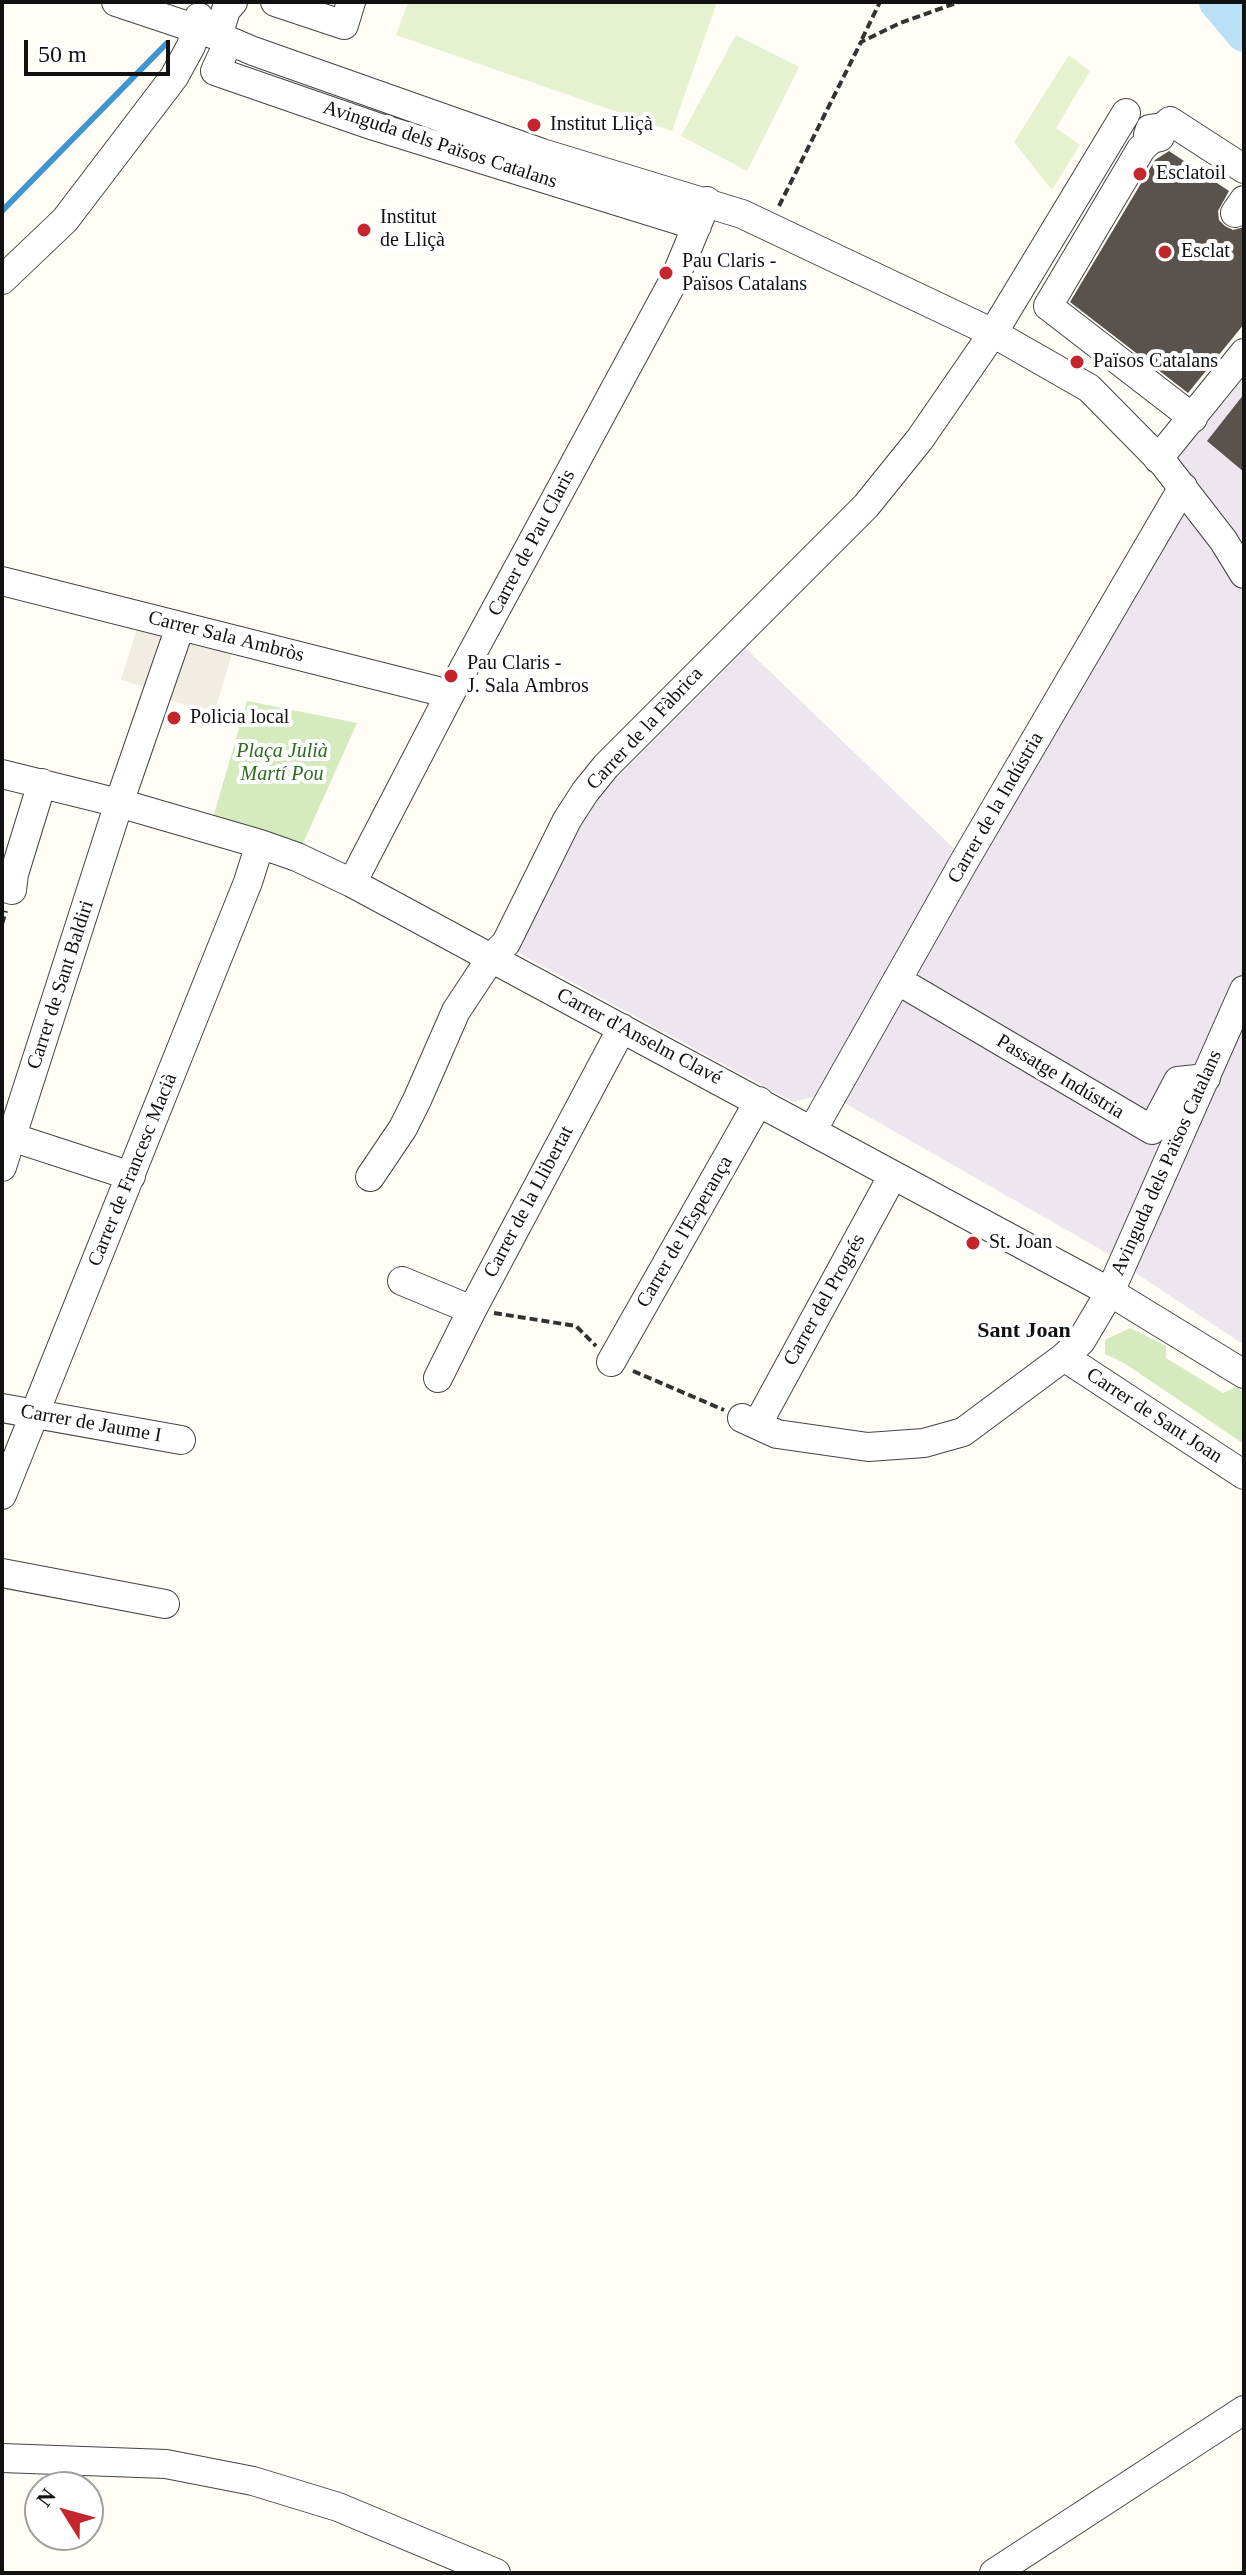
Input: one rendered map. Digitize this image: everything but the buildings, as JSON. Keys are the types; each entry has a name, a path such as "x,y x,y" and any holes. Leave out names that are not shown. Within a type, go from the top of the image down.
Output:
{"street":[{"name":"Avinguda dels Països Catalans","path":"116,2 216,25"},
{"name":"Avinguda dels Països Catalans","path":"154,2 702,214 769,226 993,333 1089,388 1183,487 1244,574"},
{"path":"275,2 344,25 351,2"},
{"path":"2,280 65,220 174,77 191,46 216,25"},
{"name":"Carrer de la Fàbrica","path":"370,1177 403,1128 456,1011 491,958 506,943 567,820 585,792 606,766 866,506 920,439 993,333 1122,120 1155,135"},
{"path":"1193,418 1048,306 1141,149 1170,121 1244,169"},
{"path":"1155,135 1172,142 1241,201"},
{"path":"1073,201 1103,213"},
{"name":"Carrer de Pau Claris","path":"352,883 450,694 675,278 702,214"},
{"path":"1158,459 1244,353"},
{"name":"Carrer de la Indústria","path":"812,1131 1183,487"},
{"name":"Carrer Sala Ambròs","path":"2,581 450,694"},
{"name":"Carrer de Sant Baldiri","path":"2,1167 8,1136 180,627"},
{"name":"Carrer d'Anselm Clavé","path":"2,774 119,803 260,844 297,857 352,883 1110,1292 1244,1374"},
{"path":"7,889 42,783"},
{"name":"Carrer de Francesc Macià","path":"2,1495 248,882 260,844"},
{"name":"Passatge Indústria","path":"897,980 1152,1130 1178,1081 1206,1078"},
{"name":"Avinguda dels Països Catalans","path":"750,1422 777,1434 868,1447 924,1443 963,1432 1064,1357 1081,1341 1110,1292 1244,990"},
{"name":"Carrer de la Llibertat","path":"438,1378 622,1028"},
{"name":"Carrer de l'Esperança","path":"611,1362 759,1101"},
{"path":"8,1136 131,1176"},
{"name":"Carrer del Progrés","path":"750,1422 893,1175"},
{"path":"402,1281 472,1310"},
{"name":"Carrer de Sant Joan","path":"1064,1357 1244,1475"},
{"name":"Carrer de Jaume I","path":"2,1408 181,1440"},
{"path":"2,1573 165,1604"},
{"path":"994,2573 1244,2410"},
{"path":"2,2458 166,2464 253,2481 338,2507 496,2573"}],"path":[{"path":"769,226 880,2"},
{"path":"861,42 900,23 959,2"}],"shaded area":[{"path":"1244,363 1244,1345 1098,1248 841,1101 813,1097 793,1102 522,955 506,943 567,820 734,637 965,859 1189,476 1171,455"},
{"path":"141,616 236,640 214,714 121,680"}],"green space":[{"path":"408,2 717,2 672,131 396,35"},
{"path":"736,35 799,67 747,171 681,136"},
{"path":"1069,55 1090,71 1056,128 1080,145 1052,190 1014,142"},
{"name":"Plaça Julià Martí Pou","path":"247,701 357,723 300,850 212,821"},
{"path":"1130,1328 1166,1346 1166,1358 1223,1393 1237,1387 1244,1393 1244,1444 1124,1363 1105,1354 1105,1340"}],"waterway":[{"path":"1217,2 1244,34"},
{"path":"2,211 166,44"}],"place":[{"name":"Institut Lliçà","path":"534,125"},
{"name":"Esclatoil","path":"1140,174"},
{"name":"Institut de Lliçà","path":"364,230"},
{"name":"Esclat","path":"1165,252"},
{"name":"Pau Claris - Països Catalans","path":"666,273"},
{"name":"Països Catalans","path":"1077,362"},
{"name":"Pau Claris - J. Sala Ambros","path":"451,676"},
{"name":"Policia local","path":"174,718"},
{"name":"St. Joan","path":"973,1243"}],"district":[{"name":"Sant Joan","path":"1024,1331"}]}
